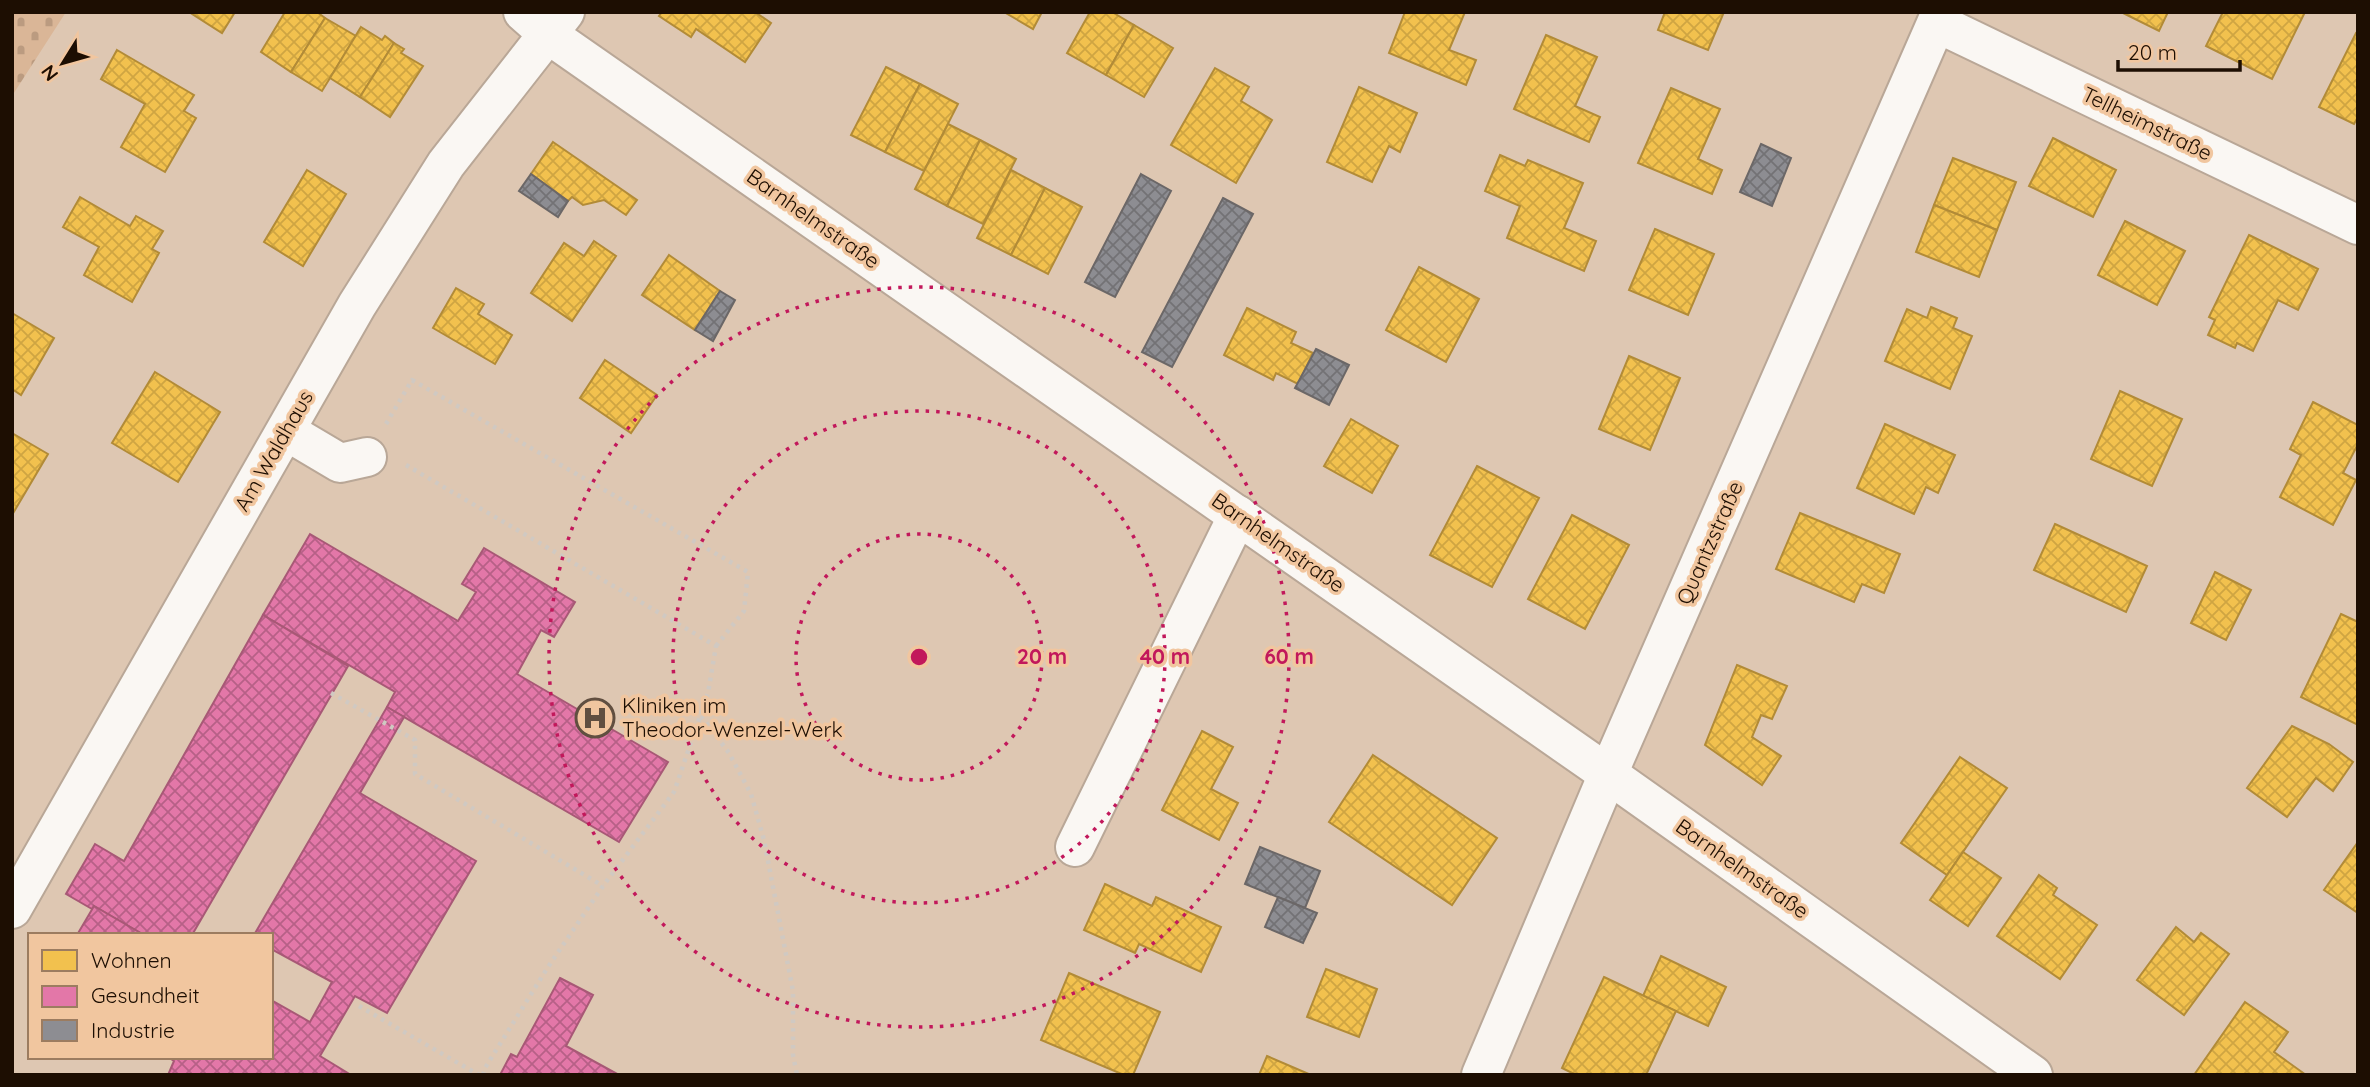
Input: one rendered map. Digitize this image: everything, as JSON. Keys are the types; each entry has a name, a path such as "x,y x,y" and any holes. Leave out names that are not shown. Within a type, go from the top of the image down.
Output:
{"street":[{"name":"Tellheimstraße","path":"1939,18 2358,225"},
{"name":"Quantzstraße","path":"1481,1075 1608,774 1939,18"},
{"name":"Barnhelmstraße","path":"545,20 1238,516 2034,1075"},
{"name":"Am Waldhaus","path":"12,909 358,305 446,164 545,20"},
{"path":"286,431 340,463 370,451"},
{"path":"1075,847 1238,516"}],"path":[{"path":"359,1006 481,1075 541,978 603,886 674,792 708,694 716,646 744,611 748,572 412,380 370,451 716,646"},
{"path":"331,693 415,740 415,774 603,886"},
{"path":"700,716 729,752 751,794 764,840 793,991 793,1055 797,1075"}],"green space":[{"path":"12,12 66,12 12,96"}],"building: Wohnen":[{"path":"189,12 235,12 222,33"},
{"path":"285,12 317,12 325,18 291,72 261,52"},
{"path":"662,12 755,12 771,23 745,62 696,29 691,37 659,16"},
{"path":"1004,12 1042,12 1033,29"},
{"path":"1090,12 1112,12 1134,25 1106,75 1067,53"},
{"path":"1405,12 1465,12 1449,50 1476,60 1466,85 1389,53"},
{"path":"1665,12 1724,12 1708,50 1658,30"},
{"path":"2121,12 2168,12 2159,31"},
{"path":"2223,12 2305,12 2272,79 2206,46"},
{"path":"325,18 356,36 322,91 291,72"},
{"path":"1134,25 1173,48 1144,97 1106,75"},
{"path":"361,27 382,40 385,36 394,43 360,97 330,78"},
{"path":"2356,33 2358,117 2354,124 2319,107"},
{"path":"1546,35 1597,57 1575,106 1600,117 1589,142 1514,109"},
{"path":"394,43 404,49 401,53 423,66 390,117 360,97"},
{"path":"117,50 194,95 184,111 196,118 165,172 121,147 145,104 101,79"},
{"path":"886,67 920,84 885,152 851,135"},
{"path":"1215,68 1249,87 1241,101 1272,120 1236,183 1171,145"},
{"path":"920,84 958,104 924,171 885,152"},
{"path":"1359,87 1417,113 1400,152 1389,146 1372,182 1327,162"},
{"path":"1671,88 1720,109 1698,159 1722,170 1712,194 1638,163"},
{"path":"948,124 980,140 947,206 915,189"},
{"path":"2053,138 2116,170 2093,217 2029,186"},
{"path":"980,140 1016,159 983,224 947,206"},
{"path":"553,142 637,200 626,215 604,200 583,205 572,197 568,201 531,174"},
{"path":"1500,155 1525,166 1528,160 1583,183 1564,228 1596,241 1584,271 1507,238 1520,206 1485,191"},
{"path":"1953,158 2016,182 1997,230 1934,205"},
{"path":"307,170 346,194 303,266 264,242"},
{"path":"1011,170 1045,188 1011,255 977,238"},
{"path":"1045,188 1082,207 1048,274 1011,255"},
{"path":"80,197 130,226 136,216 163,231 152,249 159,253 132,302 84,275 99,247 63,227"},
{"path":"1934,205 1997,230 1979,277 1916,252"},
{"path":"2125,221 2185,251 2157,305 2098,275"},
{"path":"1655,229 1714,254 1688,315 1629,290"},
{"path":"2249,235 2318,269 2298,310 2278,300 2253,351 2237,343 2235,348 2208,335 2215,320 2209,317"},
{"path":"594,241 616,256 572,321 531,293 564,243 584,256"},
{"path":"669,255 720,291 695,330 642,295"},
{"path":"1419,267 1479,299 1446,362 1386,330"},
{"path":"456,288 484,304 478,314 512,335 495,364 433,328"},
{"path":"1931,307 1957,318 1953,328 1972,336 1950,389 1885,361 1907,309 1927,318"},
{"path":"1247,308 1296,332 1291,343 1313,353 1298,384 1276,373 1273,380 1224,355"},
{"path":"12,313 54,338 21,395 12,389"},
{"path":"1629,356 1680,378 1650,450 1599,429"},
{"path":"605,360 657,395 631,433 580,398"},
{"path":"155,372 220,412 178,482 112,443"},
{"path":"2120,391 2182,419 2152,486 2091,459"},
{"path":"2313,402 2358,425 2358,444 2343,473 2356,480 2333,525 2280,497 2301,455 2290,449"},
{"path":"1351,419 1398,446 1372,493 1324,466"},
{"path":"1885,424 1955,455 1938,493 1926,487 1914,514 1857,488"},
{"path":"12,433 48,454 12,515"},
{"path":"1477,466 1539,498 1492,587 1430,555"},
{"path":"1800,513 1900,554 1884,593 1862,584 1854,602 1776,569"},
{"path":"1572,515 1629,545 1585,629 1528,599"},
{"path":"2055,524 2147,566 2126,612 2034,570"},
{"path":"2215,572 2251,590 2226,640 2191,623"},
{"path":"2341,614 2358,622 2358,725 2301,697"},
{"path":"1737,665 1787,686 1772,719 1761,715 1752,737 1781,756 1762,785 1705,745"},
{"path":"2292,726 2329,744 2353,762 2333,791 2316,778 2287,817 2247,788"},
{"path":"1202,731 1233,747 1211,789 1238,803 1219,840 1162,810"},
{"path":"1373,755 1497,838 1452,905 1329,822"},
{"path":"1960,757 2007,788 1947,875 1901,843"},
{"path":"2358,842 2358,913 2324,890"},
{"path":"1963,852 2001,878 1968,926 1930,900"},
{"path":"2039,875 2057,888 2053,895 2097,925 2060,979 1997,936"},
{"path":"1105,884 1152,906 1156,897 1221,927 1201,972 1139,944 1135,953 1084,930"},
{"path":"2176,927 2194,942 2201,933 2229,954 2184,1015 2137,980"},
{"path":"1661,956 1726,987 1708,1026 1643,996"},
{"path":"1326,969 1377,989 1359,1037 1307,1017"},
{"path":"1069,973 1160,1012 1133,1075 1124,1075 1041,1040"},
{"path":"1604,977 1676,1011 1646,1075 1576,1075 1562,1068"},
{"path":"2245,1002 2288,1032 2274,1052 2306,1075 2194,1075"},
{"path":"1267,1056 1311,1075 1259,1075"}],"building: Gesundheit":[{"path":"310,534 458,621 476,592 462,584 484,548 575,602 554,637 541,630 517,674 668,762 619,842 387,707 395,692 263,615"},
{"path":"263,615 348,666 193,933 141,933 94,906 92,909 66,894 95,844 124,861"},
{"path":"387,707 404,717 360,793 476,861 387,1013 355,996 320,1056 351,1075 168,1075 174,1061 171,1059 273,1059 273,1001 310,1022 332,982 273,950 273,933 255,933"},
{"path":"94,906 141,933 78,933"},
{"path":"560,978 593,995 566,1046 619,1075 500,1075 511,1054 517,1057"}],"building: Industrie":[{"path":"1761,144 1791,158 1772,206 1740,192"},
{"path":"531,174 568,201 558,217 519,191"},
{"path":"1141,174 1171,191 1115,297 1085,282"},
{"path":"1223,198 1253,214 1172,367 1142,352"},
{"path":"720,291 735,300 713,341 695,330"},
{"path":"1316,349 1349,365 1329,405 1295,388"},
{"path":"1260,847 1320,871 1305,908 1245,884"},
{"path":"1278,897 1317,913 1303,943 1265,927"}],"place":[{"name":"Kliniken im Theodor-Wenzel-Werk","path":"595,718"}]}
